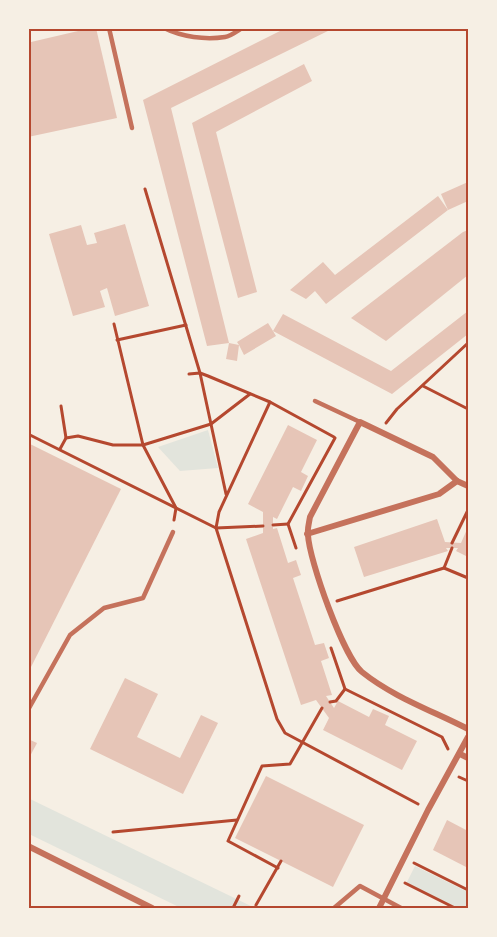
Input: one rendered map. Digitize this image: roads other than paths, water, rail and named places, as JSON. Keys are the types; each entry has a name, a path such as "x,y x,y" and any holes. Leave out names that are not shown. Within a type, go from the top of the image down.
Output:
{"street":[{"path":"468,486 457,481 433,457 360,422 310,517 307,534 310,552 327,604 360,670 384,688 468,729"},
{"path":"307,534 439,494 457,481"},
{"path":"378,909 468,737"},
{"path":"460,754 468,758"},
{"path":"28,846 152,909"}],"lane":[{"path":"109,28 132,128"},
{"path":"164,28 175,34 227,37 243,28"},
{"path":"315,401 360,422"},
{"path":"28,710 70,635 104,608 144,598 174,532"},
{"path":"334,909 360,886 401,909"}]}
